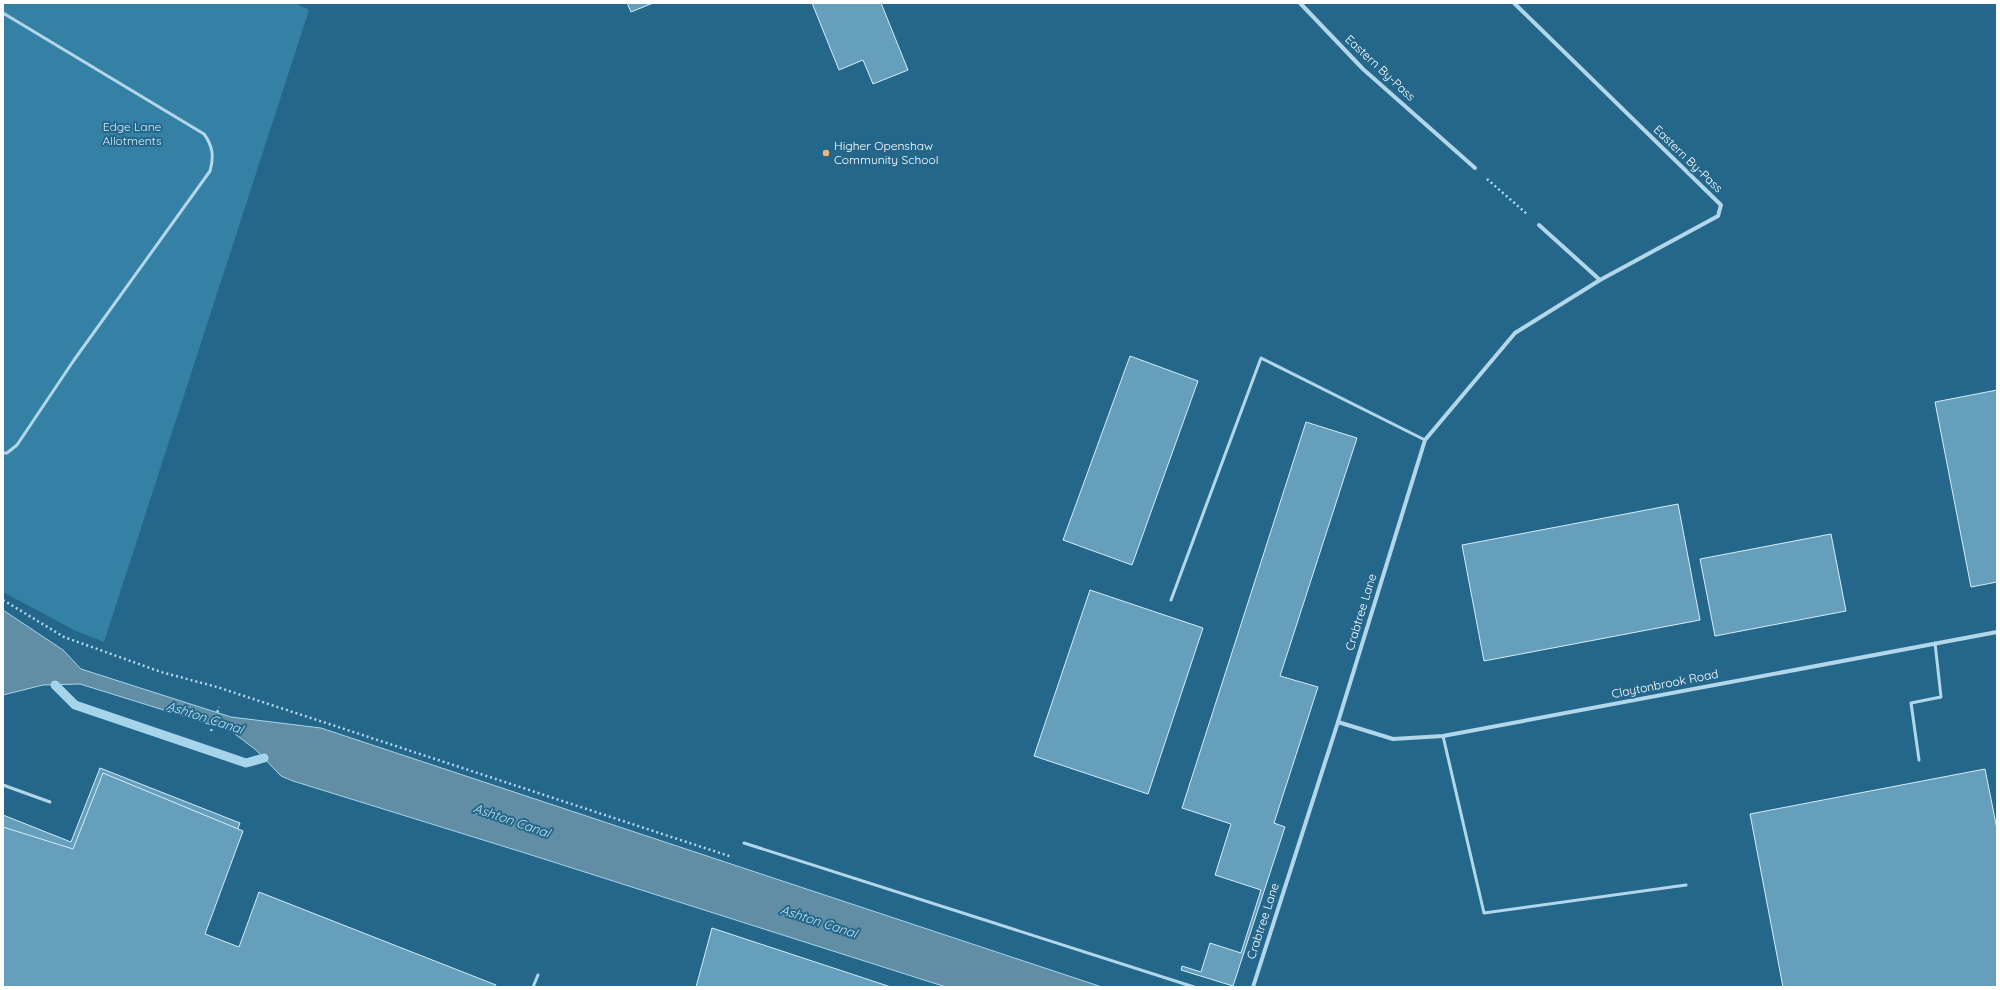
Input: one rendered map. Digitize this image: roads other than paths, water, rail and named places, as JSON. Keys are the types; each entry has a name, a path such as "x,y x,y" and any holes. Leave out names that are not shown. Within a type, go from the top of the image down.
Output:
{"street":[{"name":"Eastern By-Pass","path":"1300,3 1363,69 1476,168"},
{"name":"Eastern By-Pass","path":"1514,3 1721,205 1718,216 1600,280 1572,299"},
{"path":"1540,225 1600,280"},
{"name":"Crabtree Lane","path":"1253,987 1338,722 1425,440 1515,334 1572,299"},
{"name":"Claytonbrook Road","path":"1338,722 1393,739 1443,736 1997,632"}],"lane":[{"path":"3,13 204,134 210,142 213,160 210,171 74,360 17,445 7,453 3,453"},
{"path":"1171,600 1261,358 1425,440"},
{"path":"1919,760 1911,703 1941,697 1935,643"},
{"path":"1443,736 1484,913 1686,885"},
{"path":"3,785 50,802"},
{"path":"744,843 1194,987"},
{"path":"533,987 538,975"}],"water":[{"name":"Ashton Canal","path":"3,610 63,650 81,669 231,717 321,728 1102,987 946,987 293,781 281,776 256,750 231,731 80,684 43,685 3,695"}],"waterway":[{"path":"55,685 75,705 246,763 264,758"}],"place":[{"name":"Higher Openshaw Community School","path":"826,153"}],"park label":[{"name":"Edge Lane Allotments","path":"132,134"}]}
